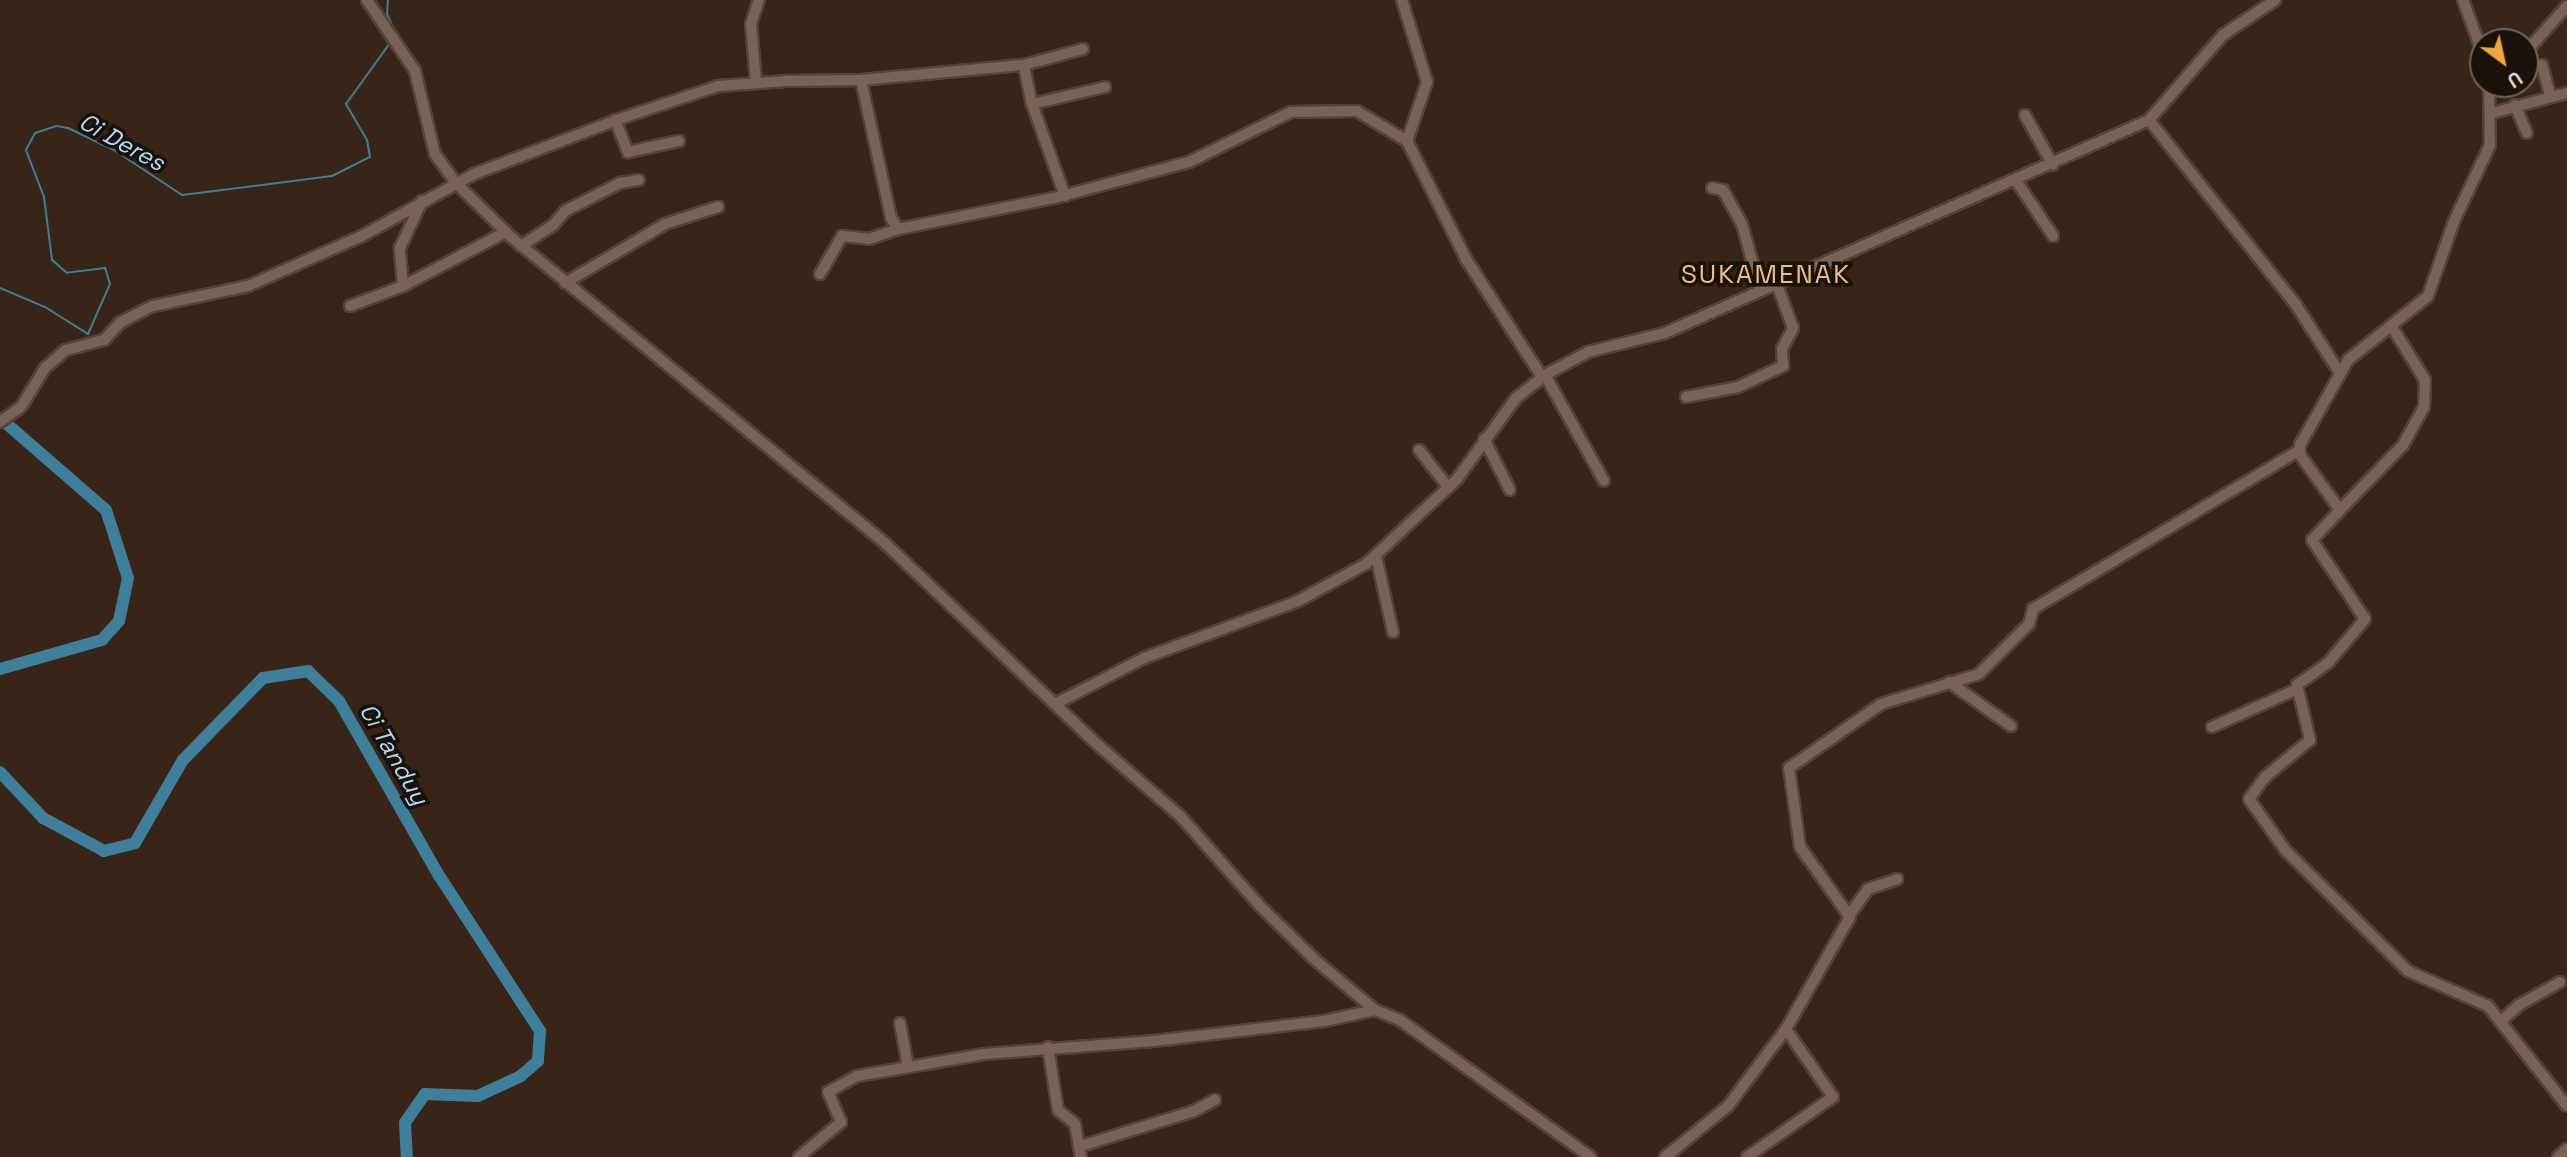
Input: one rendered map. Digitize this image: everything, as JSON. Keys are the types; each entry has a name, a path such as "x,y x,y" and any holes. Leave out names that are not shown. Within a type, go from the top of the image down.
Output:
{"street":[{"path":"367,0 395,47 415,71 435,154 456,183 506,232 565,283 847,508 969,618 1055,704 1181,817 1288,935 1375,1010 1400,1020 1591,1157"},
{"path":"756,83 751,24 759,0"},
{"path":"1402,0 1427,79 1408,141"},
{"path":"1055,704 1144,657 1298,601 1376,556 1448,487 1508,407 1543,376 1595,348 1649,339 1776,282 2017,182 2149,120 2223,35 2275,0"},
{"path":"2463,0 2473,28"},
{"path":"2539,37 2567,6"},
{"path":"0,422 20,407 45,368 75,344 104,340 121,322 153,306 248,286 362,236 456,183 615,120 705,89 756,83 861,80 1024,65 1083,50"},
{"path":"1024,65 1032,104 1065,196"},
{"path":"2542,65 2550,94"},
{"path":"861,80 891,218 898,229"},
{"path":"1032,104 1105,87"},
{"path":"2492,113 2550,94 2567,93"},
{"path":"1850,914 1800,847 1789,768 1866,712 1979,674 2029,624 2033,609 2298,451 2348,360 2415,311 2432,288 2454,221 2489,150 2492,113 2490,98"},
{"path":"2515,105 2527,133"},
{"path":"820,274 842,236 869,239 898,229 1065,196 1189,162 1291,112 1357,111 1408,141 1466,259 1543,376 1604,481"},
{"path":"2025,115 2053,166"},
{"path":"615,120 628,152 679,141"},
{"path":"2149,120 2296,305 2340,373"},
{"path":"521,246 553,225 565,211 620,183 639,180"},
{"path":"2017,182 2053,236"},
{"path":"1712,188 1723,190 1742,224 1760,290"},
{"path":"403,286 400,248 422,200"},
{"path":"565,283 665,224 718,207"},
{"path":"350,306 403,286 506,232"},
{"path":"1686,397 1738,387 1783,366 1782,349 1793,328 1776,282"},
{"path":"2212,727 2295,690 2340,651 2365,618 2312,538 2403,445 2424,407 2425,380 2392,327"},
{"path":"1484,439 1510,490"},
{"path":"1419,450 1448,487"},
{"path":"2298,451 2340,510"},
{"path":"1376,556 1393,632"},
{"path":"1949,682 2011,726"},
{"path":"2295,690 2310,740 2264,777 2249,802 2286,851 2404,967 2484,1002 2567,1106"},
{"path":"1665,1157 1728,1106 1786,1029 1850,914 1868,889 1897,879"},
{"path":"2501,1021 2519,1005 2560,982"},
{"path":"799,1157 841,1122 827,1097 830,1088 857,1076 908,1066 1048,1047 1231,1032 1375,1010"},
{"path":"900,1023 908,1066"},
{"path":"1747,1157 1833,1097 1786,1029"},
{"path":"1048,1047 1058,1110 1075,1124 1081,1152 1194,1111 1215,1100"},
{"path":"2558,1157 2567,1149"}],"waterway":[{"name":"Ci Deres","path":"388,0 387,14 395,32"},
{"name":"Ci Deres","path":"0,288 45,307 88,334 110,284 105,268 67,273 52,260 44,197 26,150 35,133 57,126 68,128 114,150 182,195 332,176 370,157 367,140 346,104 390,43"},
{"name":"Ci Tanduy","path":"0,418 106,510 128,578 119,621 102,640 0,669"},
{"name":"Ci Tanduy","path":"0,772 43,818 104,851 135,843 183,760 263,678 308,671 339,701 440,877 540,1031 538,1061 521,1076 478,1096 425,1094 405,1123 407,1157"}],"district":[{"name":"SUKAMENAK","path":"1766,275"}]}
